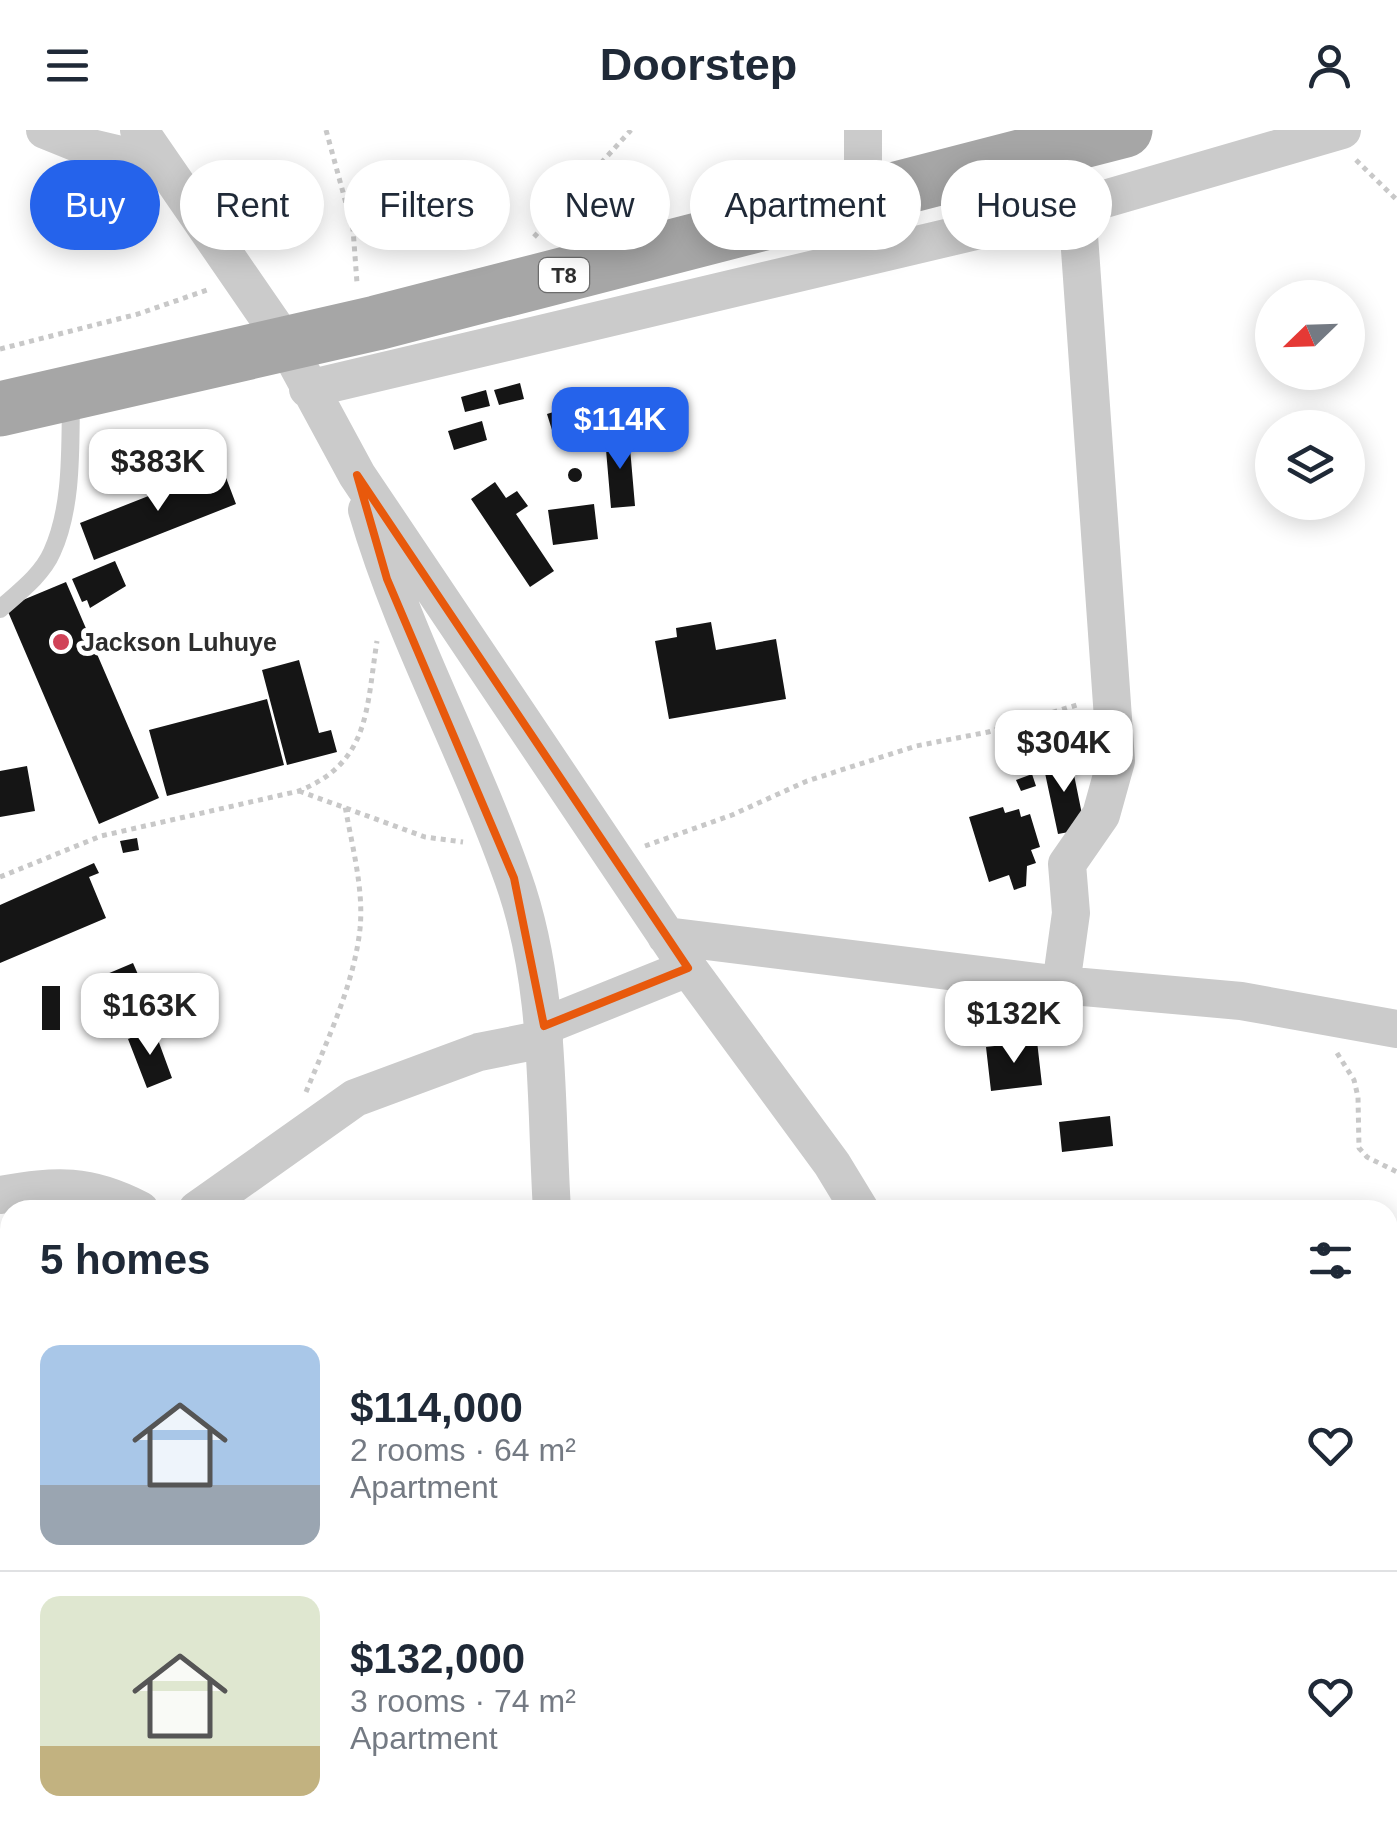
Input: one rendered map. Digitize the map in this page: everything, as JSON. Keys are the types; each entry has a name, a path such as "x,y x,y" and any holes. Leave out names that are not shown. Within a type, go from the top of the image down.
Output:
{"main road":[{"name":"T8","path":"921,183 1125,130"},
{"name":"T8","path":"0,409 71,392 296,365 359,326 690,242"}],"street":[{"path":"45,130 87,147 163,165"},
{"path":"139,130 296,365 356,474 666,936 832,1164 854,1200"},
{"path":"864,130 864,160"},
{"path":"1112,197 1336,132"},
{"path":"296,365 941,235"},
{"path":"1061,985 1071,913 1067,864 1101,815 1116,761 1080,250"},
{"path":"356,474 387,579 500,847 532,947 544,1033 552,1200"},
{"path":"666,936 1061,985 1155,991 1397,1028"},
{"path":"211,1200 354,1098 397,1079 544,1033 688,968"},
{"path":"0,1196 43,1188 100,1190 120,1200"}],"lane":[{"path":"0,609 36,576 52,553 70,462 71,392"}],"path":[{"path":"326,130 353,229 359,326"},
{"path":"527,244 630,130"},
{"path":"1336,132 1397,200"},
{"path":"0,349 138,314 240,278"},
{"path":"0,877 101,836 298,791 328,779 350,758 362,725 387,579"},
{"path":"614,858 732,815 807,780 916,746 988,732 1109,696"},
{"path":"298,791 426,837 500,847"},
{"path":"282,1150 328,1038 360,930 359,887 346,806"},
{"path":"1298,1011 1347,1064 1354,1080 1358,1148 1366,1157 1397,1172"}],"highlighted area":[{"path":"357,475 688,968 544,1026 514,878 387,579"}],"building":[{"path":"520,383 524,399 499,405 494,390"},
{"path":"486,390 490,406 465,412 461,397"},
{"path":"566,408 570,425 552,430 547,414"},
{"path":"482,421 487,440 454,450 448,431"},
{"path":"629,436 635,506 611,508 605,438"},
{"path":"222,467 236,504 94,560 80,523"},
{"path":"575,468 582,475 575,482 568,475"},
{"path":"495,482 506,498 517,491 528,506 516,514 554,571 530,587 471,499"},
{"path":"594,504 598,539 553,545 548,510"},
{"path":"115,561 126,586 90,608 87,600 82,602 72,579"},
{"path":"66,582 159,798 99,824 6,607"},
{"path":"711,622 716,650 776,639 786,699 669,719 655,641 677,637 676,628"},
{"path":"299,660 319,733 331,730 337,752 287,765 262,670"},
{"path":"267,699 284,765 167,796 149,730"},
{"path":"1059,755 1060,762 1071,760 1085,829 1058,834 1042,759"},
{"path":"27,766 35,811 0,817 0,771"},
{"path":"1032,774 1036,786 1021,791 1016,780"},
{"path":"1003,807 1005,813 1019,809 1021,817 1030,814 1040,847 1031,850 1036,863 1027,866 1026,886 1014,890 1009,875 989,882 969,817"},
{"path":"137,838 139,850 123,853 120,841"},
{"path":"94,863 99,873 89,877 106,918 0,963 0,905"},
{"path":"133,963 154,1011 127,1022 107,974"},
{"path":"42,986 60,986 60,1030 42,1030"},
{"path":"154,1029 172,1078 147,1088 128,1039"},
{"path":"1037,1041 1042,1085 991,1091 986,1047"},
{"path":"1110,1116 1113,1146 1062,1152 1059,1122"}],"place":[{"name":"Jackson Luhuye","path":"61,642"}]}
